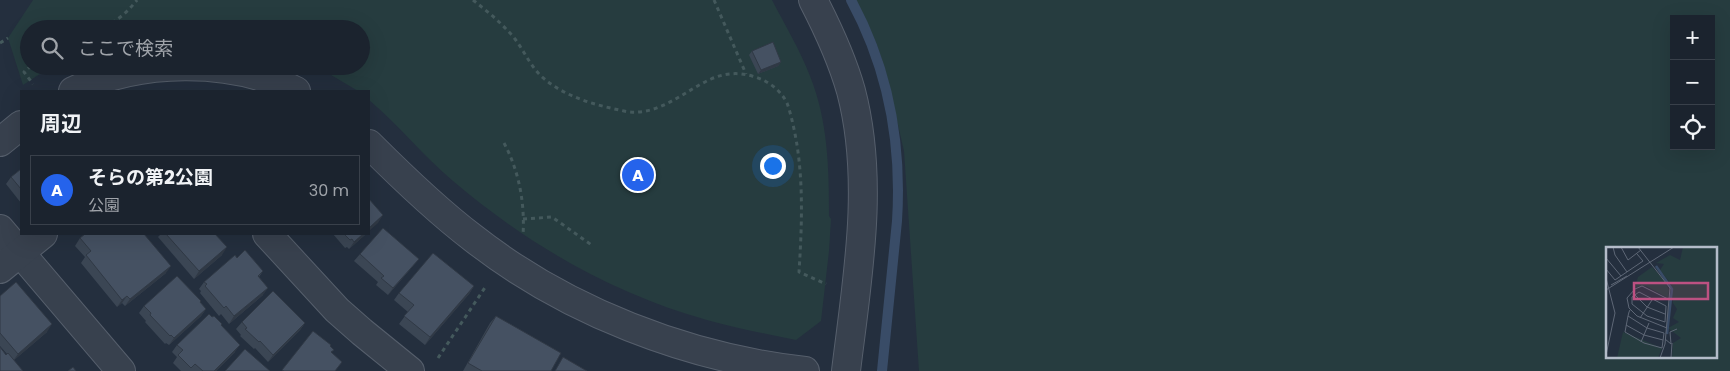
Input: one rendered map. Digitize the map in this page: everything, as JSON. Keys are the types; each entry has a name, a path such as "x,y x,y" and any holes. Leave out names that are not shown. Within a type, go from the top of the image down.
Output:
{"street":[{"path":"813,0 829,30 844,69 856,113 860,150 862,186 860,243 846,371"},
{"path":"76,90 118,75"},
{"path":"251,75 293,90"},
{"path":"0,142 20,126"},
{"path":"370,145 428,201 474,239 524,273 566,297 653,336 697,350 771,367 805,371"},
{"path":"0,229 10,261 121,371"},
{"path":"10,261 42,235"},
{"path":"268,235 337,310 362,332 422,367"}],"path":[{"path":"117,20 138,0"},
{"path":"473,0 514,38 540,74 564,92 591,103 626,112 640,112 670,103 700,85 723,75 734,73 757,77 774,86 787,103 798,147 801,244 799,272 831,286"},
{"path":"714,0 746,74"},
{"path":"0,43 8,38"},
{"path":"26,75 33,84"},
{"path":"504,143 510,154 518,180 523,218 523,243"},
{"path":"523,218 552,217 593,246"},
{"path":"422,367 490,280"}],"green space":[{"path":"33,0 772,0 810,76 821,110 824,127 828,162 829,216 831,219 821,321 796,340 707,320 638,296 605,281 541,246 511,226 481,204 431,161 370,101 370,90 356,90 331,75 370,75 370,20 20,20 20,75 38,75 23,85 8,38"},
{"path":"856,0 1730,0 1730,371 919,371 904,151 886,73 877,45"}],"building":[{"path":"773,42 781,62 761,70 752,51"},
{"path":"20,170 20,188 11,177"},
{"path":"370,200 383,215 370,227"},
{"path":"383,228 419,259 393,288 381,278 384,276 360,254"},
{"path":"84,235 145,235 171,266 130,299 127,296 122,300 86,255 91,251 80,238"},
{"path":"167,235 216,235 227,247 199,271"},
{"path":"345,235 362,235 354,242 352,239 350,240"},
{"path":"245,250 263,271 258,276 268,288 234,316 226,306 224,308 205,286 207,284 204,282 235,255 237,258"},
{"path":"433,253 474,286 430,337 404,316 414,305 399,293"},
{"path":"177,276 201,301 206,309 174,338 150,315 151,313 144,306"},
{"path":"16,282 52,324 18,354 0,333 0,296"},
{"path":"273,291 305,323 273,355 245,329 247,328 242,322"},
{"path":"209,314 222,324 240,345 214,371 203,371 195,364 191,368 178,355 183,350 177,345"},
{"path":"496,316 561,353 551,371 482,371 468,363"},
{"path":"313,331 331,345 334,350 331,352 342,362 335,371 282,370"},
{"path":"0,347 6,355 8,353 23,371 0,371"},
{"path":"245,349 270,371 225,371"},
{"path":"563,357 587,371 555,371"},
{"path":"73,367 76,371 68,371"}],"waterway":[{"path":"851,0 864,26 884,80 895,135 898,192 897,221 882,371"}],"place":[{"name":"そらの第2公園","path":"638,175"}]}
